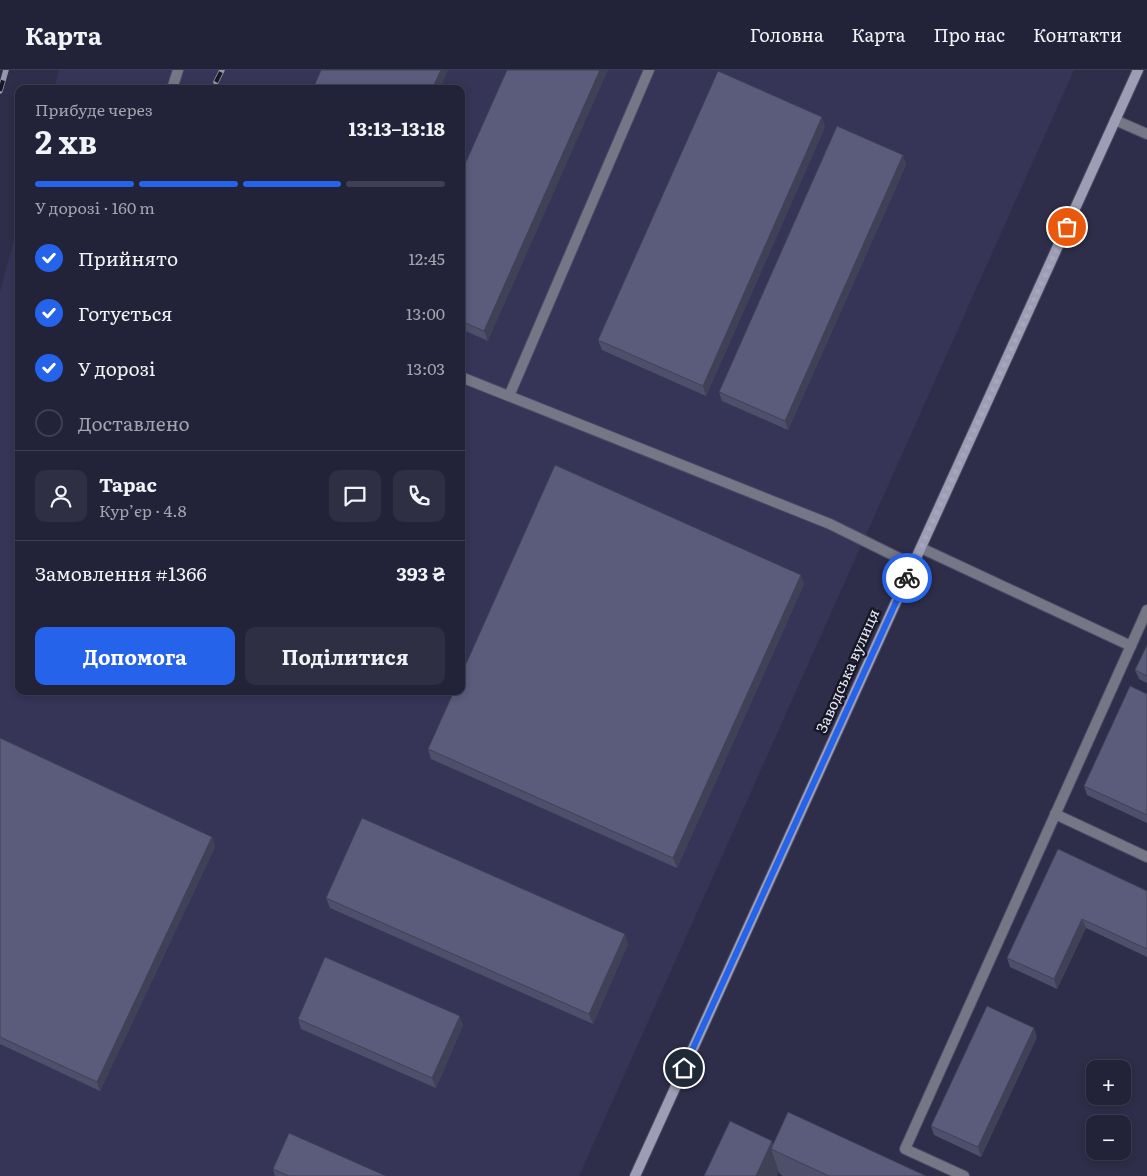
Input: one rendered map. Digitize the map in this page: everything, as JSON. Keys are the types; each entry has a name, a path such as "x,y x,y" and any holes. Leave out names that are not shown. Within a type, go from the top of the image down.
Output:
{"main road":[{"name":"Заводська вулиця","path":"635,1176 1138,70"}],"street":[{"path":"173,85 178,70"},
{"path":"509,396 649,70"},
{"path":"1115,120 1147,134"},
{"path":"465,379 830,524 913,565"},
{"path":"921,548 1130,646"},
{"path":"964,1176 904,1149 1147,610"},
{"path":"1055,814 1147,857"}],"shaded area":[{"path":"59,70 1074,70 579,1176 0,1176 0,292 15,236 15,695 465,695 465,85 55,85"}],"building":[{"path":"321,70 441,70 434,85 315,85"},
{"path":"507,70 600,70 484,331 465,323 465,164"},
{"path":"718,71 822,117 703,386 598,340"},
{"path":"837,126 903,155 785,421 719,392"},
{"path":"555,465 801,575 673,858 428,749 452,695 465,695 465,666"},
{"path":"1147,645 1147,676 1135,670"},
{"path":"1130,686 1147,694 1147,815 1084,786"},
{"path":"0,738 212,837 97,1082 0,1037"},
{"path":"362,818 625,934 589,1014 326,898"},
{"path":"1058,849 1147,891 1147,949 1082,919 1054,979 1007,958"},
{"path":"325,957 460,1016 432,1078 298,1019"},
{"path":"987,1006 1034,1028 978,1147 931,1126"},
{"path":"788,1112 926,1176 829,1176 771,1149"},
{"path":"730,1121 772,1141 756,1176 704,1176"},
{"path":"289,1133 386,1176 289,1176 273,1169"}],"railway":[{"path":"0,91 6,70"},
{"path":"216,82 222,70"}],"way so far":[{"path":"907,578 1067,227"}],"route":[{"path":"684,1068 907,578"}]}
